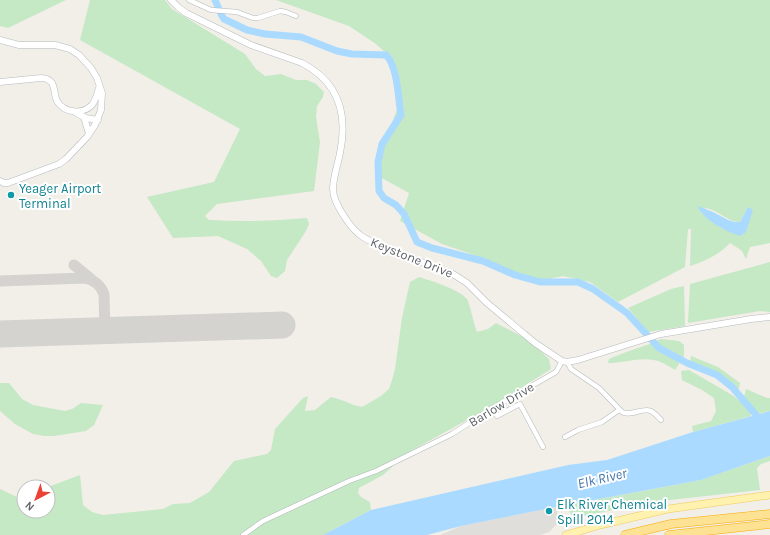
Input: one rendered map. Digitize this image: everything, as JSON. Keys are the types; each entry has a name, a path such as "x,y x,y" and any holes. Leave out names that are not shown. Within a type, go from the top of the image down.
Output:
{"highway":[{"path":"625,535 670,524 770,514"},
{"path":"669,535 770,524"}],"main road":[{"path":"566,535 608,523 668,509 770,495"}],"street":[{"name":"Keystone Drive","path":"171,0 186,13 251,45 302,62 327,82 338,100 343,123 342,144 333,184 333,193 340,208 361,236 463,279 487,303 529,338 565,362 571,369 596,384 619,410"},
{"path":"189,0 208,9 216,11 241,12 256,18 280,11 296,16"},
{"path":"0,40 19,45 55,44 70,49 79,55 91,68 97,78 99,88 102,93 101,110 98,120 89,134 66,159 59,164 8,183 0,181"},
{"path":"0,82 41,78 47,79 52,83 55,97 59,104 84,117 98,120"},
{"path":"75,112 83,111 92,105 96,99 99,88"},
{"path":"84,117 89,134"},
{"path":"565,362 657,335 720,323 770,317"},
{"name":"Barlow Drive","path":"243,535 263,521 343,484 376,471 452,434 493,408 556,372 565,362"},
{"path":"493,408 497,416 520,404 543,447"},
{"path":"565,437 578,430 602,422 619,410 627,414 650,410 661,420"}],"shaded area":[{"path":"556,507 559,522 549,532 540,535 440,535 461,526"}],"green space":[{"path":"0,0 66,0 8,28 0,26"},
{"path":"90,0 165,0 172,9 245,54 256,69 265,76 281,74 296,80 307,80 316,84 324,92 323,97 317,106 316,117 320,142 314,191 217,204 205,216 209,220 234,221 307,218 309,224 306,231 287,260 285,271 277,278 271,276 261,261 247,249 218,236 173,238 147,197 214,182 240,129 80,40"},
{"path":"276,0 770,0 770,243 750,247 746,259 742,251 730,243 722,251 712,257 690,266 691,230 694,230 688,229 685,267 618,302 590,282 563,276 544,280 522,276 480,257 442,244 400,221 409,193 380,177 379,151 400,102 397,83 389,56 376,44 349,26","holes":["748,207 738,235 720,227 701,213 705,208 710,209 731,220 740,222"]},
{"path":"770,262 770,312 760,311 688,323 690,284"},
{"path":"419,277 438,283 463,295 467,299 477,332 488,329 496,323 523,337 536,347 549,359 551,369 489,408 409,452 383,475 359,488 358,493 361,497 370,502 371,510 323,535 0,535 0,489 16,497 16,519 56,519 56,484 80,475 83,505 92,512 103,515 163,509 173,504 190,503 209,492 234,461 267,454 271,450 275,429 303,398 308,396 305,411 315,410 331,397 362,407 381,396 389,389 395,369 402,318 410,282"},
{"path":"684,286 685,326 648,332 628,308 671,289"},
{"path":"661,339 679,341 684,345 684,356 675,370 658,361 646,359 608,363 609,359"},
{"path":"691,356 718,367 740,383 738,392 723,377 709,369 690,363"},
{"path":"689,370 732,395 748,407 751,416 693,432 692,426 711,421 716,411 714,398 682,380 681,371"},
{"path":"0,383 9,383 22,399 33,405 65,411 72,409 81,403 103,405 94,425 86,431 54,436 33,434 15,424 0,411"},
{"path":"746,389 770,398 770,411 758,414 744,397"},
{"path":"770,456 770,461 761,464 757,468 760,490 652,502 574,518 569,511 573,504 701,480"}],"water":[{"path":"698,206 735,222 740,222 748,207 753,210 746,232 740,236 729,232 709,220 700,211"},
{"name":"Elk River","path":"770,411 770,456 701,480 461,526 427,535 323,535 371,510 568,465 607,460 693,432"}],"waterway":[{"path":"215,0 224,19 247,30 265,34 301,37 337,51 352,54 386,55 393,67 401,115 382,144 378,162 379,191 384,198 396,205 404,214 417,242 432,248 483,261 515,275 540,282 578,282 593,289 627,313 659,348 687,363 717,375 732,387 756,415"}],"taxiway":[{"path":"74,265 91,279"},
{"path":"0,281 85,278 91,280 99,286 104,294 105,331"}],"runway":[{"path":"0,334 282,325"}],"place":[{"name":"Yeager Airport Terminal","path":"11,195"},
{"name":"Elk River Chemical Spill 2014","path":"549,511"}]}
